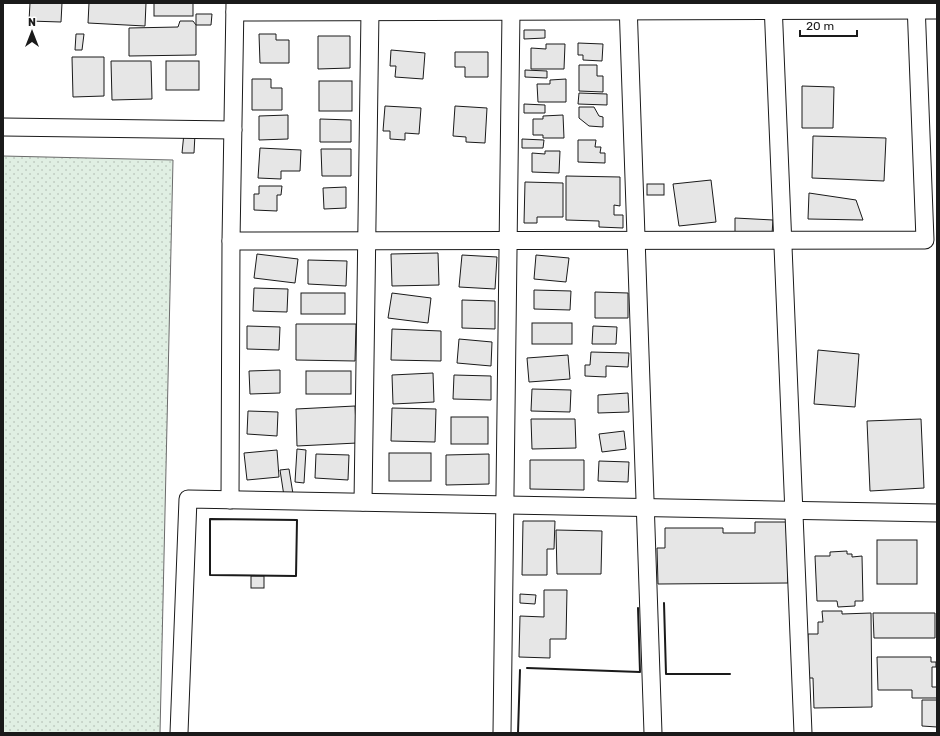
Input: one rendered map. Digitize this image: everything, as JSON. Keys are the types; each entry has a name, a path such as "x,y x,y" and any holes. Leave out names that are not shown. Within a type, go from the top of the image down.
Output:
{"street":[{"path":"230,500 231,241 235,7 370,11 484,7 511,11 628,7 916,7 937,10"},
{"path":"628,7 653,733"},
{"path":"774,7 803,733"},
{"path":"231,241 925,240 916,7"},
{"path":"362,502 370,11"},
{"path":"502,733 511,11"},
{"path":"3,127 233,130"},
{"path":"179,733 188,499 937,513"}],"green space":[{"path":"3,156 173,160 160,733 3,733"}],"building":[{"path":"30,3 62,3 61,22 29,21"},
{"path":"89,3 146,3 145,26 88,23"},
{"path":"154,3 193,3 193,16 154,16"},
{"path":"196,14 212,14 211,25 196,25"},
{"path":"180,21 193,21 196,25 196,55 129,56 129,28 178,27"},
{"path":"524,30 545,30 545,38 524,39"},
{"path":"76,34 84,34 82,50 75,50"},
{"path":"259,34 276,34 276,40 289,40 289,63 260,63"},
{"path":"318,36 350,36 350,68 318,69"},
{"path":"578,43 603,44 602,61 583,60 583,55 578,55"},
{"path":"546,44 565,44 564,69 531,69 531,48 546,49"},
{"path":"391,50 425,53 423,79 395,77 396,66 390,66"},
{"path":"455,52 488,52 488,77 465,77 465,67 455,67"},
{"path":"72,57 104,57 104,96 73,97"},
{"path":"111,61 151,61 152,99 112,100"},
{"path":"166,61 199,61 199,90 166,90"},
{"path":"579,65 597,65 597,76 603,76 603,92 579,91"},
{"path":"525,70 547,71 547,78 525,77"},
{"path":"252,79 271,79 271,88 282,88 282,110 252,110"},
{"path":"566,79 566,102 538,102 537,84 550,84 550,80"},
{"path":"319,81 352,81 352,111 319,111"},
{"path":"802,86 834,87 833,128 802,128"},
{"path":"579,93 607,94 607,105 578,104"},
{"path":"524,104 545,105 545,113 524,113"},
{"path":"385,106 421,108 419,134 405,133 405,140 390,139 390,131 383,131"},
{"path":"455,106 487,108 485,143 466,142 466,137 453,136"},
{"path":"579,107 594,107 599,116 603,117 603,127 589,126 579,118"},
{"path":"288,115 288,139 259,140 259,116"},
{"path":"563,115 564,138 543,138 543,135 533,135 533,119 543,119 543,116"},
{"path":"320,119 351,120 351,142 320,142"},
{"path":"184,133 195,134 194,153 182,153"},
{"path":"813,136 886,138 884,181 812,178"},
{"path":"522,139 544,140 543,148 522,148"},
{"path":"578,140 596,140 595,147 601,147 600,153 605,153 605,163 578,162"},
{"path":"260,148 301,150 300,171 281,171 281,179 258,178"},
{"path":"321,149 351,149 351,176 322,176"},
{"path":"545,151 560,151 559,173 532,172 532,153 545,154"},
{"path":"566,176 620,177 620,206 614,205 614,215 623,215 623,228 599,227 599,221 566,220"},
{"path":"711,180 716,222 679,226 673,184"},
{"path":"525,182 563,183 563,217 537,217 537,223 524,223"},
{"path":"647,184 664,184 664,195 647,195"},
{"path":"259,186 282,186 281,195 277,195 277,211 254,210 254,194 259,194"},
{"path":"346,187 346,208 324,209 323,188"},
{"path":"809,193 856,200 863,220 808,219"},
{"path":"735,218 773,220 772,234 735,233"},
{"path":"438,253 439,285 392,286 391,254"},
{"path":"257,254 298,259 295,283 254,278"},
{"path":"462,255 497,257 495,289 459,287"},
{"path":"536,255 569,258 566,282 534,279"},
{"path":"308,260 347,261 346,286 308,284"},
{"path":"254,288 288,289 287,312 253,311"},
{"path":"534,290 571,291 570,310 534,309"},
{"path":"595,292 628,293 628,318 595,318"},
{"path":"301,293 345,293 345,314 301,314"},
{"path":"392,293 431,298 428,323 388,318"},
{"path":"462,300 495,301 495,329 462,328"},
{"path":"532,323 572,323 572,344 532,344"},
{"path":"296,324 356,324 355,361 296,360"},
{"path":"247,326 280,327 279,350 247,349"},
{"path":"593,326 617,327 616,344 592,344"},
{"path":"392,329 441,331 441,361 391,360"},
{"path":"459,339 492,342 491,366 457,363"},
{"path":"818,350 859,354 855,407 814,404"},
{"path":"591,352 629,353 628,367 606,366 606,377 585,376 585,365 590,365"},
{"path":"568,355 570,379 529,382 527,358"},
{"path":"280,370 280,393 250,394 249,371"},
{"path":"306,371 351,371 351,394 306,394"},
{"path":"433,373 434,402 393,404 392,375"},
{"path":"454,375 491,376 491,400 453,399"},
{"path":"532,389 571,390 570,412 531,411"},
{"path":"628,393 629,412 598,413 598,395"},
{"path":"355,406 357,443 297,446 296,409"},
{"path":"392,408 436,409 435,442 391,441"},
{"path":"248,411 278,412 277,436 247,434"},
{"path":"451,417 488,417 488,444 451,444"},
{"path":"531,419 575,419 576,448 532,449"},
{"path":"921,419 924,488 870,491 867,421"},
{"path":"624,431 626,449 602,452 599,434"},
{"path":"297,449 306,450 304,483 295,482"},
{"path":"277,450 279,477 247,480 244,453"},
{"path":"389,453 431,453 431,481 389,481"},
{"path":"316,454 349,455 348,480 315,478"},
{"path":"489,454 489,484 446,485 446,455"},
{"path":"530,460 584,460 584,490 530,489"},
{"path":"599,461 629,462 628,482 598,481"},
{"path":"289,469 293,494 284,496 280,470"},
{"path":"523,521 555,521 554,549 547,549 547,575 522,575"},
{"path":"755,522 787,522 788,583 658,584 657,548 665,548 665,528 723,528 723,533 755,533"},
{"path":"556,530 602,531 601,574 557,574"},
{"path":"877,540 917,540 917,584 877,584"},
{"path":"847,551 847,554 852,554 852,557 862,556 863,601 855,601 855,606 838,607 837,601 817,601 815,556 830,556 830,552"},
{"path":"251,576 264,576 264,588 251,588"},
{"path":"544,590 567,590 566,639 550,639 550,658 519,657 520,616 544,617"},
{"path":"520,594 536,595 535,604 520,603"},
{"path":"822,611 842,611 842,614 871,613 872,707 814,708 813,678 808,678 808,634 818,634 818,622 823,622"},
{"path":"873,613 935,613 935,638 874,638"},
{"path":"877,657 931,657 931,662 936,662 936,667 932,667 932,687 937,687 937,698 912,698 912,690 878,690"},
{"path":"922,700 937,700 937,727 922,726"}],"wall":[{"path":"210,519 297,520 296,576 210,575 210,519"},
{"path":"664,603 666,674 730,674"},
{"path":"527,668 640,672 638,608"},
{"path":"518,733 520,670"}]}
